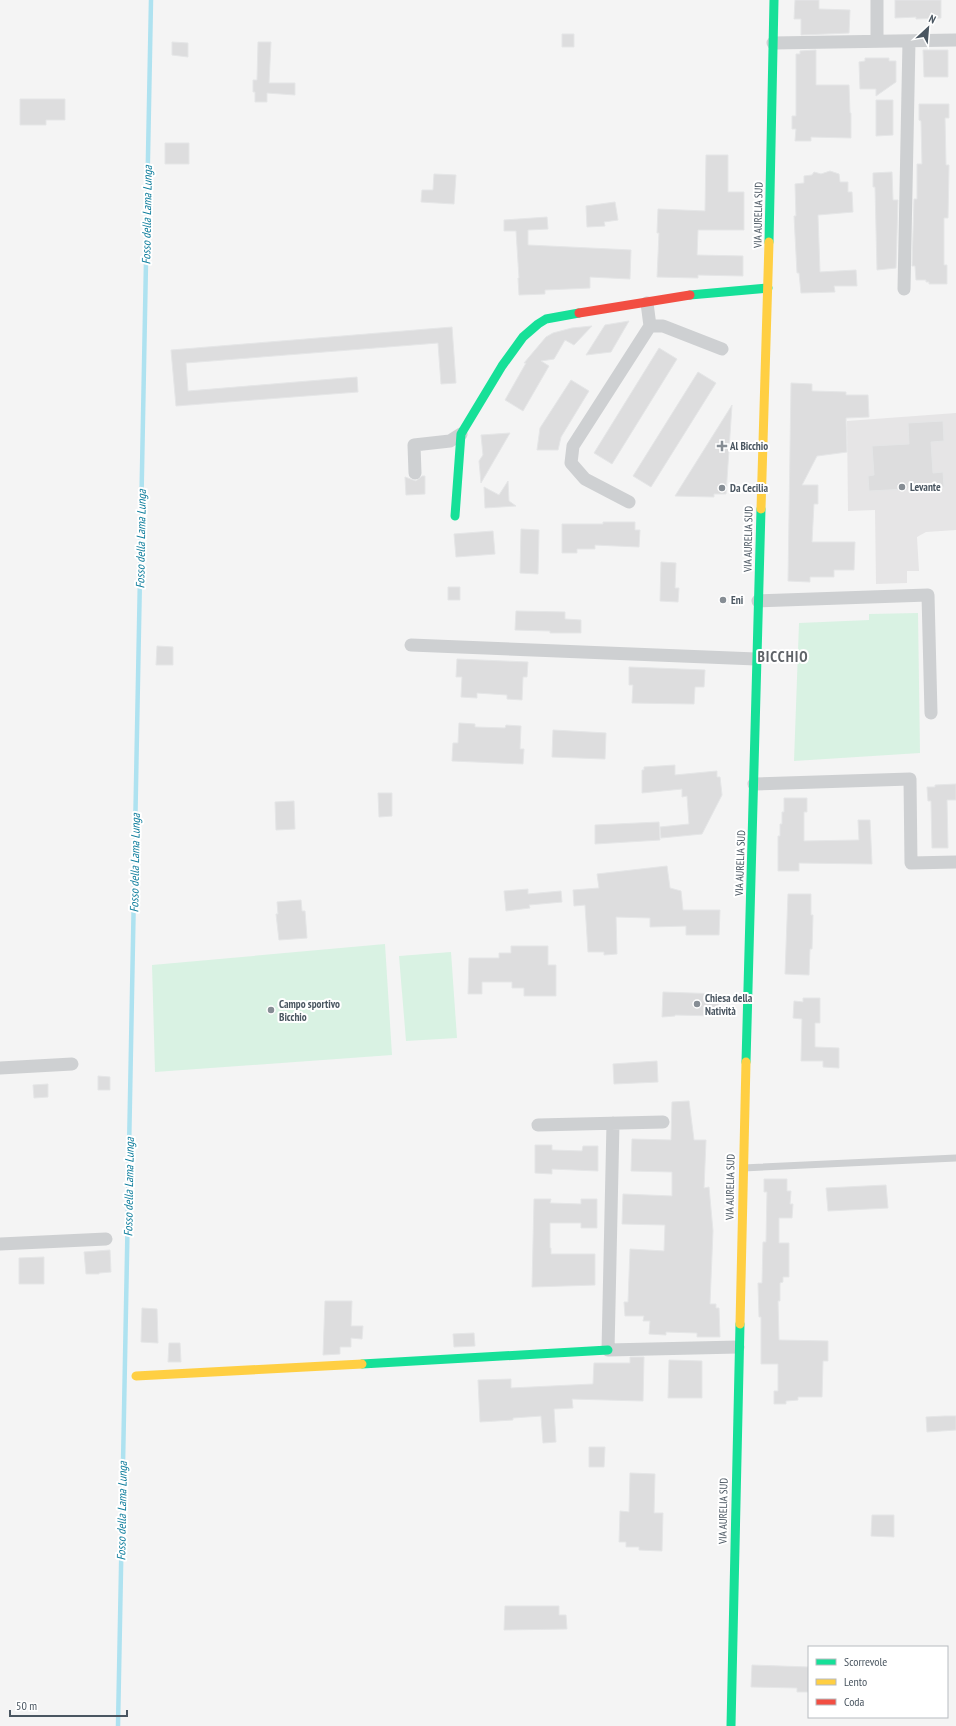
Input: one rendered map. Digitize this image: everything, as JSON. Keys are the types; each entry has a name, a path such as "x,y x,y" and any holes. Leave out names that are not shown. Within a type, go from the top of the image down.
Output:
{"main road":[{"name":"VIA AURELIA SUD","path":"731,1726 738,1347 754,784 756,659 768,288 774,0"},
{"path":"455,516 461,434 509,356 523,337 538,324 546,319 558,316 698,294 768,288"},
{"path":"136,1376 608,1350"}],"street":[{"path":"877,41 878,0"},
{"path":"773,43 956,40"},
{"path":"904,289 909,41"},
{"path":"629,502 586,479 571,464 574,446 650,326 647,303"},
{"path":"650,326 663,326 722,349"},
{"path":"415,473 414,445 450,441 461,434"},
{"path":"758,601 928,595 931,714"},
{"path":"411,645 756,659"},
{"path":"754,784 910,779 911,863 956,862"},
{"path":"0,1068 72,1064"},
{"path":"538,1125 663,1122"},
{"path":"613,1123 608,1350 738,1347"},
{"path":"0,1244 106,1239"}],"lane":[{"path":"743,1168 956,1158"}],"shaded area":[{"name":"Levante","path":"956,413 956,530 926,532 917,537 919,571 907,571 907,583 876,584 875,510 848,511 847,421"}],"green space":[{"path":"918,613 920,753 794,761 799,623 869,620 869,614"},
{"name":"Campo sportivo Bicchio","path":"385,944 392,1055 155,1072 152,965"},
{"path":"451,952 457,1038 406,1041 399,956"}],"building":[{"path":"795,0 819,0 819,9 850,10 849,33 801,35 801,19 794,19"},
{"path":"895,0 941,0 941,18 895,18"},
{"path":"562,34 574,34 574,47 562,47"},
{"path":"172,42 188,43 188,57 172,55"},
{"path":"258,42 271,42 269,83 295,83 295,95 267,93 267,102 255,102 253,80 257,80"},
{"path":"816,50 816,85 849,85 851,138 811,137 811,141 795,141 796,129 792,129 792,116 796,116 796,54 800,54 800,51"},
{"path":"923,50 948,50 948,77 924,77"},
{"path":"865,58 889,58 889,61 896,61 896,82 876,96 876,89 860,89 859,62 865,61"},
{"path":"20,99 65,99 65,120 46,120 46,125 20,125"},
{"path":"876,100 893,100 893,135 876,136"},
{"path":"919,104 949,104 949,118 945,118 946,165 949,165 948,218 944,218 944,265 947,265 947,284 929,284 926,280 916,280 915,266 912,266 914,199 917,199 917,164 922,164"},
{"path":"165,143 189,143 189,164 165,164"},
{"path":"706,155 728,155 728,192 744,192 744,230 698,230 697,255 743,256 743,276 698,275 698,278 657,277 659,233 657,233 658,209 705,211"},
{"path":"830,171 839,174 840,182 848,182 848,192 852,192 853,212 818,215 820,272 856,270 857,286 834,286 835,292 801,293 799,273 797,273 794,216 796,216 795,184 804,183 804,176 812,175 814,172 821,174"},
{"path":"892,172 893,200 898,200 896,268 877,270 875,187 873,187 873,173"},
{"path":"434,174 456,175 454,204 421,202 422,190 433,190"},
{"path":"615,202 618,220 604,222 605,226 587,227 586,206"},
{"path":"547,217 548,229 528,230 528,245 631,250 630,279 590,277 590,288 545,290 545,294 519,295 516,231 504,231 504,220"},
{"path":"629,321 611,352 586,355 605,325"},
{"path":"592,326 574,345 565,340 554,359 541,361 549,366 523,411 505,400 526,363 524,363 546,337 553,333 572,328"},
{"path":"452,327 456,383 441,384 438,343 186,363 188,391 357,377 358,392 176,406 171,350"},
{"path":"659,348 677,359 612,464 594,453"},
{"path":"698,372 716,383 651,487 633,476"},
{"path":"571,380 589,391 561,437 558,450 537,450 540,428"},
{"path":"791,383 812,384 812,391 846,392 846,395 868,395 869,417 846,418 847,452 817,456 802,485 818,485 818,504 814,504 812,542 855,542 854,570 834,570 834,577 810,577 810,582 788,581"},
{"path":"732,405 726,494 714,494 714,497 675,496"},
{"path":"943,421 944,441 931,442 933,473 943,472 944,487 869,491 868,476 874,475 872,446 909,444 908,423"},
{"path":"510,433 481,483 479,461 483,455 481,435"},
{"path":"422,476 425,476 425,494 406,495 405,477 416,481"},
{"path":"508,481 509,501 516,506 485,508 484,487 499,495"},
{"path":"603,522 635,522 635,530 640,530 639,547 595,545 595,549 577,549 577,553 562,553 562,524 603,524"},
{"path":"521,529 539,530 538,574 520,573"},
{"path":"493,531 495,554 456,557 454,534"},
{"path":"661,562 676,563 675,588 679,588 678,602 660,601"},
{"path":"448,587 460,587 460,600 448,600"},
{"path":"516,611 565,612 565,619 581,620 581,633 550,633 550,631 515,630"},
{"path":"157,646 173,647 173,665 156,665"},
{"path":"457,659 528,662 527,677 523,677 522,700 507,699 507,695 477,693 477,698 461,697 462,677 456,677"},
{"path":"629,667 705,670 704,687 695,687 694,704 632,703 633,685 629,685"},
{"path":"459,723 475,724 475,727 505,728 506,725 521,726 520,749 524,749 523,764 452,761 453,743 458,743"},
{"path":"553,730 606,733 605,759 552,757"},
{"path":"675,765 675,775 717,771 717,777 720,777 722,795 702,834 661,838 660,827 689,824 687,796 682,797 682,789 642,793 642,770 644,770 644,767"},
{"path":"956,784 956,800 947,800 948,848 932,848 931,801 928,801 927,787"},
{"path":"378,793 392,793 392,816 379,817"},
{"path":"784,798 807,798 807,812 804,812 804,841 859,840 858,820 870,820 872,864 799,863 799,871 778,871 778,836 780,836 780,824 782,824 782,812 784,812"},
{"path":"294,801 295,829 276,830 275,802"},
{"path":"659,822 660,840 595,844 595,825"},
{"path":"667,866 670,888 681,891 683,910 720,910 719,935 686,935 686,926 650,927 650,918 616,917 617,954 604,955 604,952 588,952 585,905 574,906 573,890 599,888 597,874"},
{"path":"528,889 528,894 561,891 562,902 529,905 530,908 506,911 504,891"},
{"path":"788,894 811,894 811,915 813,915 812,949 810,949 809,975 785,974"},
{"path":"301,900 302,911 305,911 307,938 279,940 276,914 278,914 277,902"},
{"path":"511,946 548,946 548,965 556,965 556,996 524,996 524,988 512,988 512,982 482,982 482,994 468,994 469,958 499,958 499,953 511,953"},
{"name":"Chiesa della Natività","path":"663,992 719,994 718,1016 675,1015 662,1017"},
{"path":"803,998 820,998 820,1023 815,1023 815,1047 839,1048 839,1068 823,1067 823,1061 801,1061 802,1019 793,1018 794,1001 803,1002"},
{"path":"657,1061 658,1082 614,1084 613,1064"},
{"path":"98,1076 110,1077 110,1090 98,1090"},
{"path":"48,1084 48,1097 34,1098 33,1085"},
{"path":"689,1101 694,1140 706,1140 704,1188 709,1187 713,1231 710,1304 716,1304 716,1308 719,1308 720,1337 697,1337 697,1333 666,1332 666,1335 649,1334 650,1321 643,1321 644,1316 625,1316 624,1302 628,1302 630,1249 664,1251 665,1225 622,1224 623,1194 672,1196 672,1172 631,1171 632,1139 671,1140 672,1102"},
{"path":"535,1145 552,1145 552,1150 582,1151 583,1146 598,1146 598,1171 552,1169 552,1174 535,1173"},
{"path":"764,1179 787,1179 787,1191 791,1191 790,1204 793,1204 792,1218 779,1218 779,1243 789,1243 789,1277 783,1277 783,1282 780,1283 780,1301 778,1301 779,1340 828,1341 828,1361 823,1361 822,1397 798,1397 798,1400 786,1401 786,1404 774,1404 774,1391 778,1391 778,1364 761,1364 761,1317 759,1317 758,1283 762,1283 763,1242 766,1242 767,1192 764,1192"},
{"path":"886,1185 888,1208 828,1211 826,1188"},
{"path":"534,1199 551,1199 550,1203 581,1204 581,1199 597,1199 597,1228 581,1228 581,1223 550,1223 551,1254 595,1254 595,1285 532,1287"},
{"path":"110,1250 111,1272 86,1274 84,1252"},
{"path":"44,1257 44,1284 19,1284 19,1258"},
{"path":"325,1301 352,1301 351,1326 363,1326 362,1339 351,1338 351,1347 340,1347 340,1354 323,1355"},
{"path":"142,1308 157,1309 158,1343 141,1342"},
{"path":"474,1333 475,1346 454,1347 453,1334"},
{"path":"169,1343 180,1343 181,1362 168,1362"},
{"path":"630,1357 644,1357 643,1401 572,1399 573,1408 554,1409 556,1442 543,1443 541,1416 513,1418 513,1420 480,1422 478,1380 511,1379 511,1388 593,1384 594,1363 630,1363"},
{"path":"669,1360 702,1361 702,1398 668,1398"},
{"path":"956,1416 956,1430 927,1432 926,1417"},
{"path":"589,1447 605,1447 604,1467 589,1467"},
{"path":"630,1473 655,1474 654,1513 663,1513 662,1551 639,1550 639,1547 626,1547 626,1542 619,1542 620,1511 629,1512"},
{"path":"872,1515 894,1515 894,1537 871,1536"},
{"path":"505,1606 559,1606 559,1615 566,1615 567,1629 504,1630"},
{"path":"752,1665 808,1667 808,1692 797,1692 797,1688 751,1687"}],"waterway":[{"name":"Fosso della Lama Lunga","path":"118,1726 151,0"}],"traffic: fast":[{"path":"769,242 774,0"},
{"path":"690,295 768,288"},
{"path":"455,516 461,434 502,366 523,337 538,324 546,319 579,313"},
{"path":"746,1062 761,509"},
{"path":"731,1726 740,1324"},
{"path":"362,1364 608,1350"}],"traffic: slow":[{"path":"761,509 769,242"},
{"path":"740,1324 746,1062"},
{"path":"136,1376 362,1364"}],"traffic: jam":[{"path":"579,313 690,295"}],"place":[{"name":"Al Bicchio","path":"722,446"},
{"name":"Levante","path":"902,487"},
{"name":"Da Cecilia","path":"722,488"},
{"name":"Eni","path":"723,600"},
{"name":"Chiesa della Natività","path":"697,1004"},
{"name":"Campo sportivo Bicchio","path":"271,1010"}],"district":[{"name":"BICCHIO","path":"783,657"}]}
